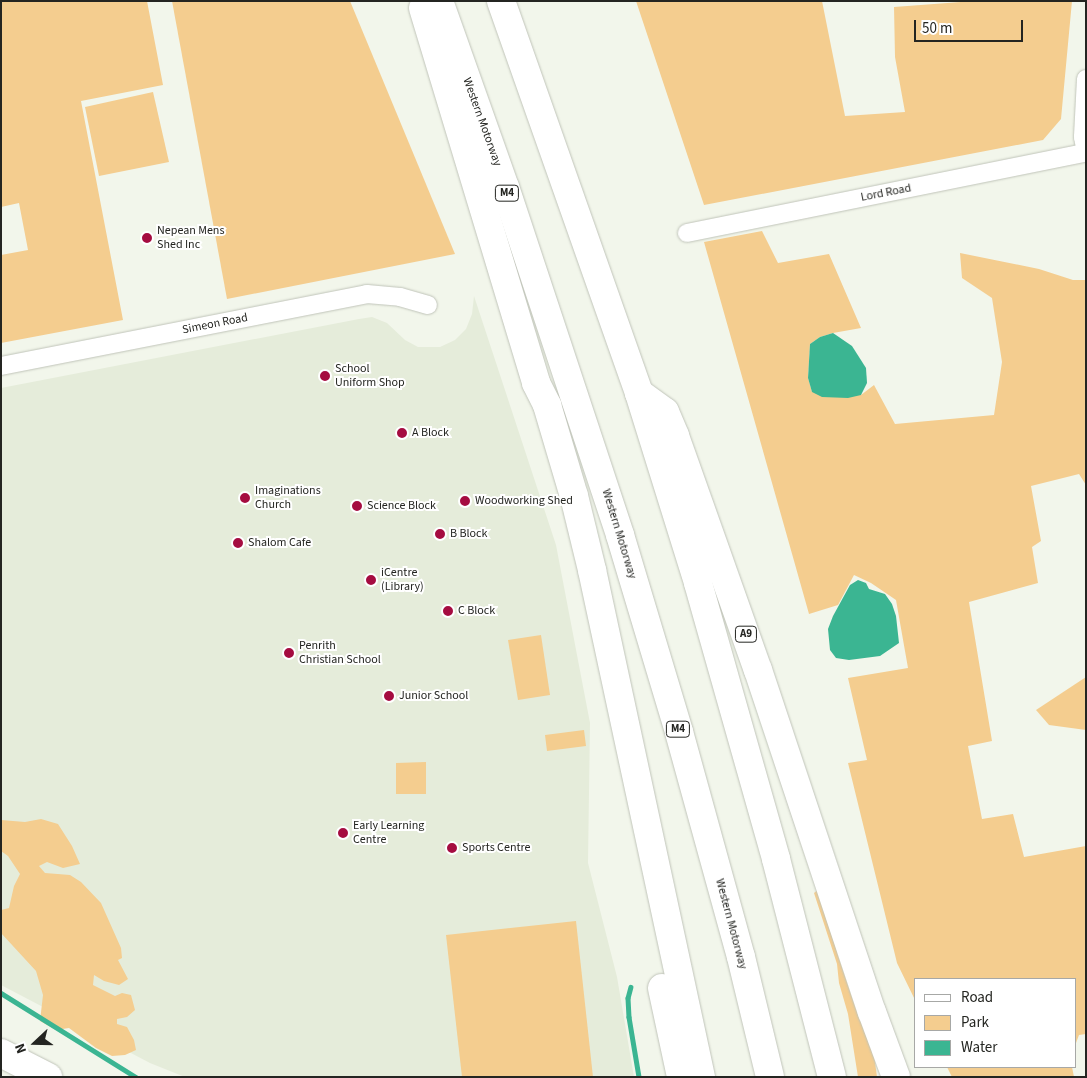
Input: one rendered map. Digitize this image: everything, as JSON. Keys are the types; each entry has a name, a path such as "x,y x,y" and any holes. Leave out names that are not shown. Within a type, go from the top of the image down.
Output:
{"highway":[{"name":"M4","path":"421,1 536,383 539,409 568,535 681,1077"},
{"name":"Western Motorway","path":"439,1 509,196 620,535 679,732 741,958 770,1077"},
{"path":"501,1 639,393 698,582 778,867 832,1077"},
{"path":"536,383 547,406 592,570 701,1077"},
{"name":"A9","path":"639,393 665,412 675,436 774,716 895,1075"},
{"path":"1,1053 48,1077"}],"street":[{"path":"1086,79 1083,137 1086,153"},
{"name":"Lord Road","path":"687,233 1086,153"},
{"name":"Simeon Road","path":"1,366 367,294 400,297 428,304"}],"shaded area":[{"name":"Penrith Christian School","path":"474,296 556,545 590,723 588,863 617,977 634,1077 185,1077 150,1063 1,985 1,388 372,317 387,323 405,340 418,347 440,347 455,340 466,329 472,314"}],"green space":[{"path":"1,1 147,1 163,85 81,101 123,320 1,343 1,255 28,250 19,203 1,207"},
{"path":"172,1 350,1 455,254 227,299"},
{"path":"636,1 822,1 845,116 905,112 895,57 894,7 974,1 1072,1 1061,119 1043,140 704,205"},
{"path":"153,92 169,162 99,176 85,107"},
{"path":"762,231 778,263 829,254 861,328 820,337 810,344 808,378 812,392 861,395 874,385 895,424 994,415 1002,362 992,298 962,278 960,253 1039,269 1073,280 1086,280 1086,485 1079,474 1031,486 1041,541 1032,547 1038,583 969,602 992,741 968,746 982,819 1013,814 1024,857 1086,846 1086,1034 1079,1035 1077,1040 1077,978 914,978 914,998 897,963 848,763 867,760 848,678 908,668 896,600 871,583 854,575 838,605 809,614 704,242"},
{"path":"541,635 550,695 518,700 508,640"},
{"path":"1086,677 1086,730 1049,725 1036,710"},
{"path":"584,730 586,746 547,751 545,735"},
{"path":"426,762 426,794 396,794 396,763"},
{"path":"41,819 58,824 72,846 80,864 63,868 47,862 39,866 45,873 70,875 81,882 101,903 121,948 122,958 118,960 128,979 119,985 104,981 94,975 93,985 115,996 122,993 131,995 135,1010 127,1017 117,1019 117,1024 127,1027 134,1040 136,1050 125,1055 112,1056 96,1048 69,1028 56,1030 40,1021 43,995 36,971 1,933 1,910 9,908 14,886 20,874 8,856 1,851 1,820 25,822"},
{"path":"819,889 873,1047 877,1077 858,1077 848,1014 839,983 837,964 814,893"},
{"path":"576,921 593,1077 462,1077 446,935"},
{"path":"948,1068 1072,1068 1074,1077 952,1077"}],"water":[{"path":"833,333 852,346 866,368 867,383 861,395 848,398 822,397 812,392 808,378 810,344 820,337"},
{"path":"858,580 866,583 869,589 885,594 892,604 896,616 899,643 880,656 849,660 836,658 830,650 828,629 850,585"}],"waterway":[{"path":"631,987 628,998 629,1017 639,1077"},
{"path":"1,993 136,1077"}],"place":[{"name":"Nepean Mens Shed Inc","path":"147,238"},
{"name":"School Uniform Shop","path":"325,376"},
{"name":"A Block","path":"402,433"},
{"name":"Imaginations Church","path":"245,498"},
{"name":"Woodworking Shed","path":"465,501"},
{"name":"Science Block","path":"357,506"},
{"name":"B Block","path":"440,534"},
{"name":"Shalom Cafe","path":"238,543"},
{"name":"iCentre (Library)","path":"371,580"},
{"name":"C Block","path":"448,611"},
{"name":"Penrith Christian School","path":"289,653"},
{"name":"Junior School","path":"389,696"},
{"name":"Early Learning Centre","path":"343,833"},
{"name":"Sports Centre","path":"452,848"}]}
